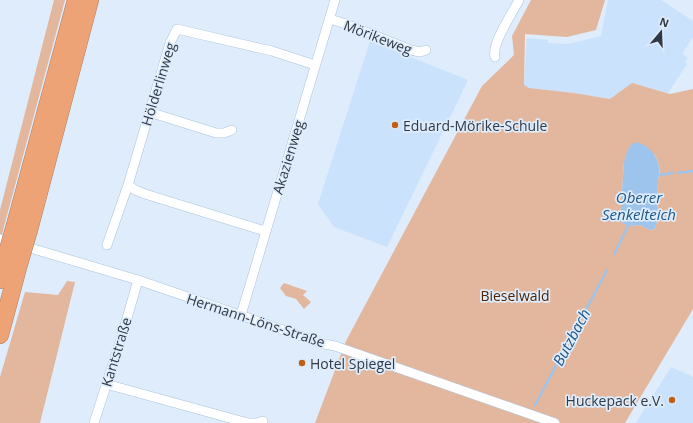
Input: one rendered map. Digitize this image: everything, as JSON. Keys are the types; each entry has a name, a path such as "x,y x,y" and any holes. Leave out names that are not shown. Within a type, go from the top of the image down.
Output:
{"highway":[{"path":"22,227 76,0"},
{"path":"0,335 12,262 90,0"},
{"path":"0,280 12,262"}],"street":[{"name":"Akazienweg","path":"240,315 335,0"},
{"path":"495,57 495,50 498,40 519,0"},
{"name":"Mörikeweg","path":"330,19 411,50 420,52 426,50"},
{"name":"Hölderlinweg","path":"107,245 128,185 170,43 177,30 272,52 316,65"},
{"path":"149,112 216,132 224,133 232,130"},
{"path":"128,185 145,194 265,231"},
{"name":"Hermann-Löns-Straße","path":"0,240 138,280 324,344 335,346 555,423"},
{"name":"Kantstraße","path":"94,423 138,280"},
{"path":"106,384 248,423 263,421"}],"shaded area":[{"path":"608,0 661,0 693,21 693,37 682,54 688,58 685,62 687,64 668,93 632,84 611,99 529,88 524,86 527,38 548,40 548,43 568,44 601,36"},
{"name":"Eduard-Mörike-Schule","path":"370,41 468,80 387,247 334,227 318,204"},
{"name":"Huckepack e.V.","path":"671,367 693,377 693,423 636,423"}],"green space":[{"path":"54,0 65,0 2,234 0,234 0,210"},
{"name":"Bieselwald","path":"531,0 605,0 596,30 567,37 525,34 524,85 529,88 610,99 632,83 670,94 693,89 693,309 625,423 315,423 346,341 482,86 514,55 512,36","holes":["654,154 659,166 659,173 657,221 655,229 650,230 641,225 628,226 620,221 624,162"]},
{"path":"67,281 75,282 40,423 0,423 0,377 25,292 58,295"},
{"path":"284,283 307,291 303,295 311,302 304,309 296,299 286,296 280,288"}],"water":[{"name":"Oberer Senkelteich","path":"636,142 652,151 659,167 657,221 655,229 650,230 641,225 628,226 620,221 624,162 631,145"}],"waterway":[{"name":"Butzbach","path":"678,173 693,171"},
{"name":"Butzbach","path":"660,175 672,173"},
{"name":"Butzbach","path":"614,254 628,226"},
{"name":"Butzbach","path":"535,405 607,270"}],"place":[{"name":"Eduard-Mörike-Schule","path":"395,125"},
{"name":"Hotel Spiegel","path":"302,363"},
{"name":"Huckepack e.V.","path":"672,400"}]}
